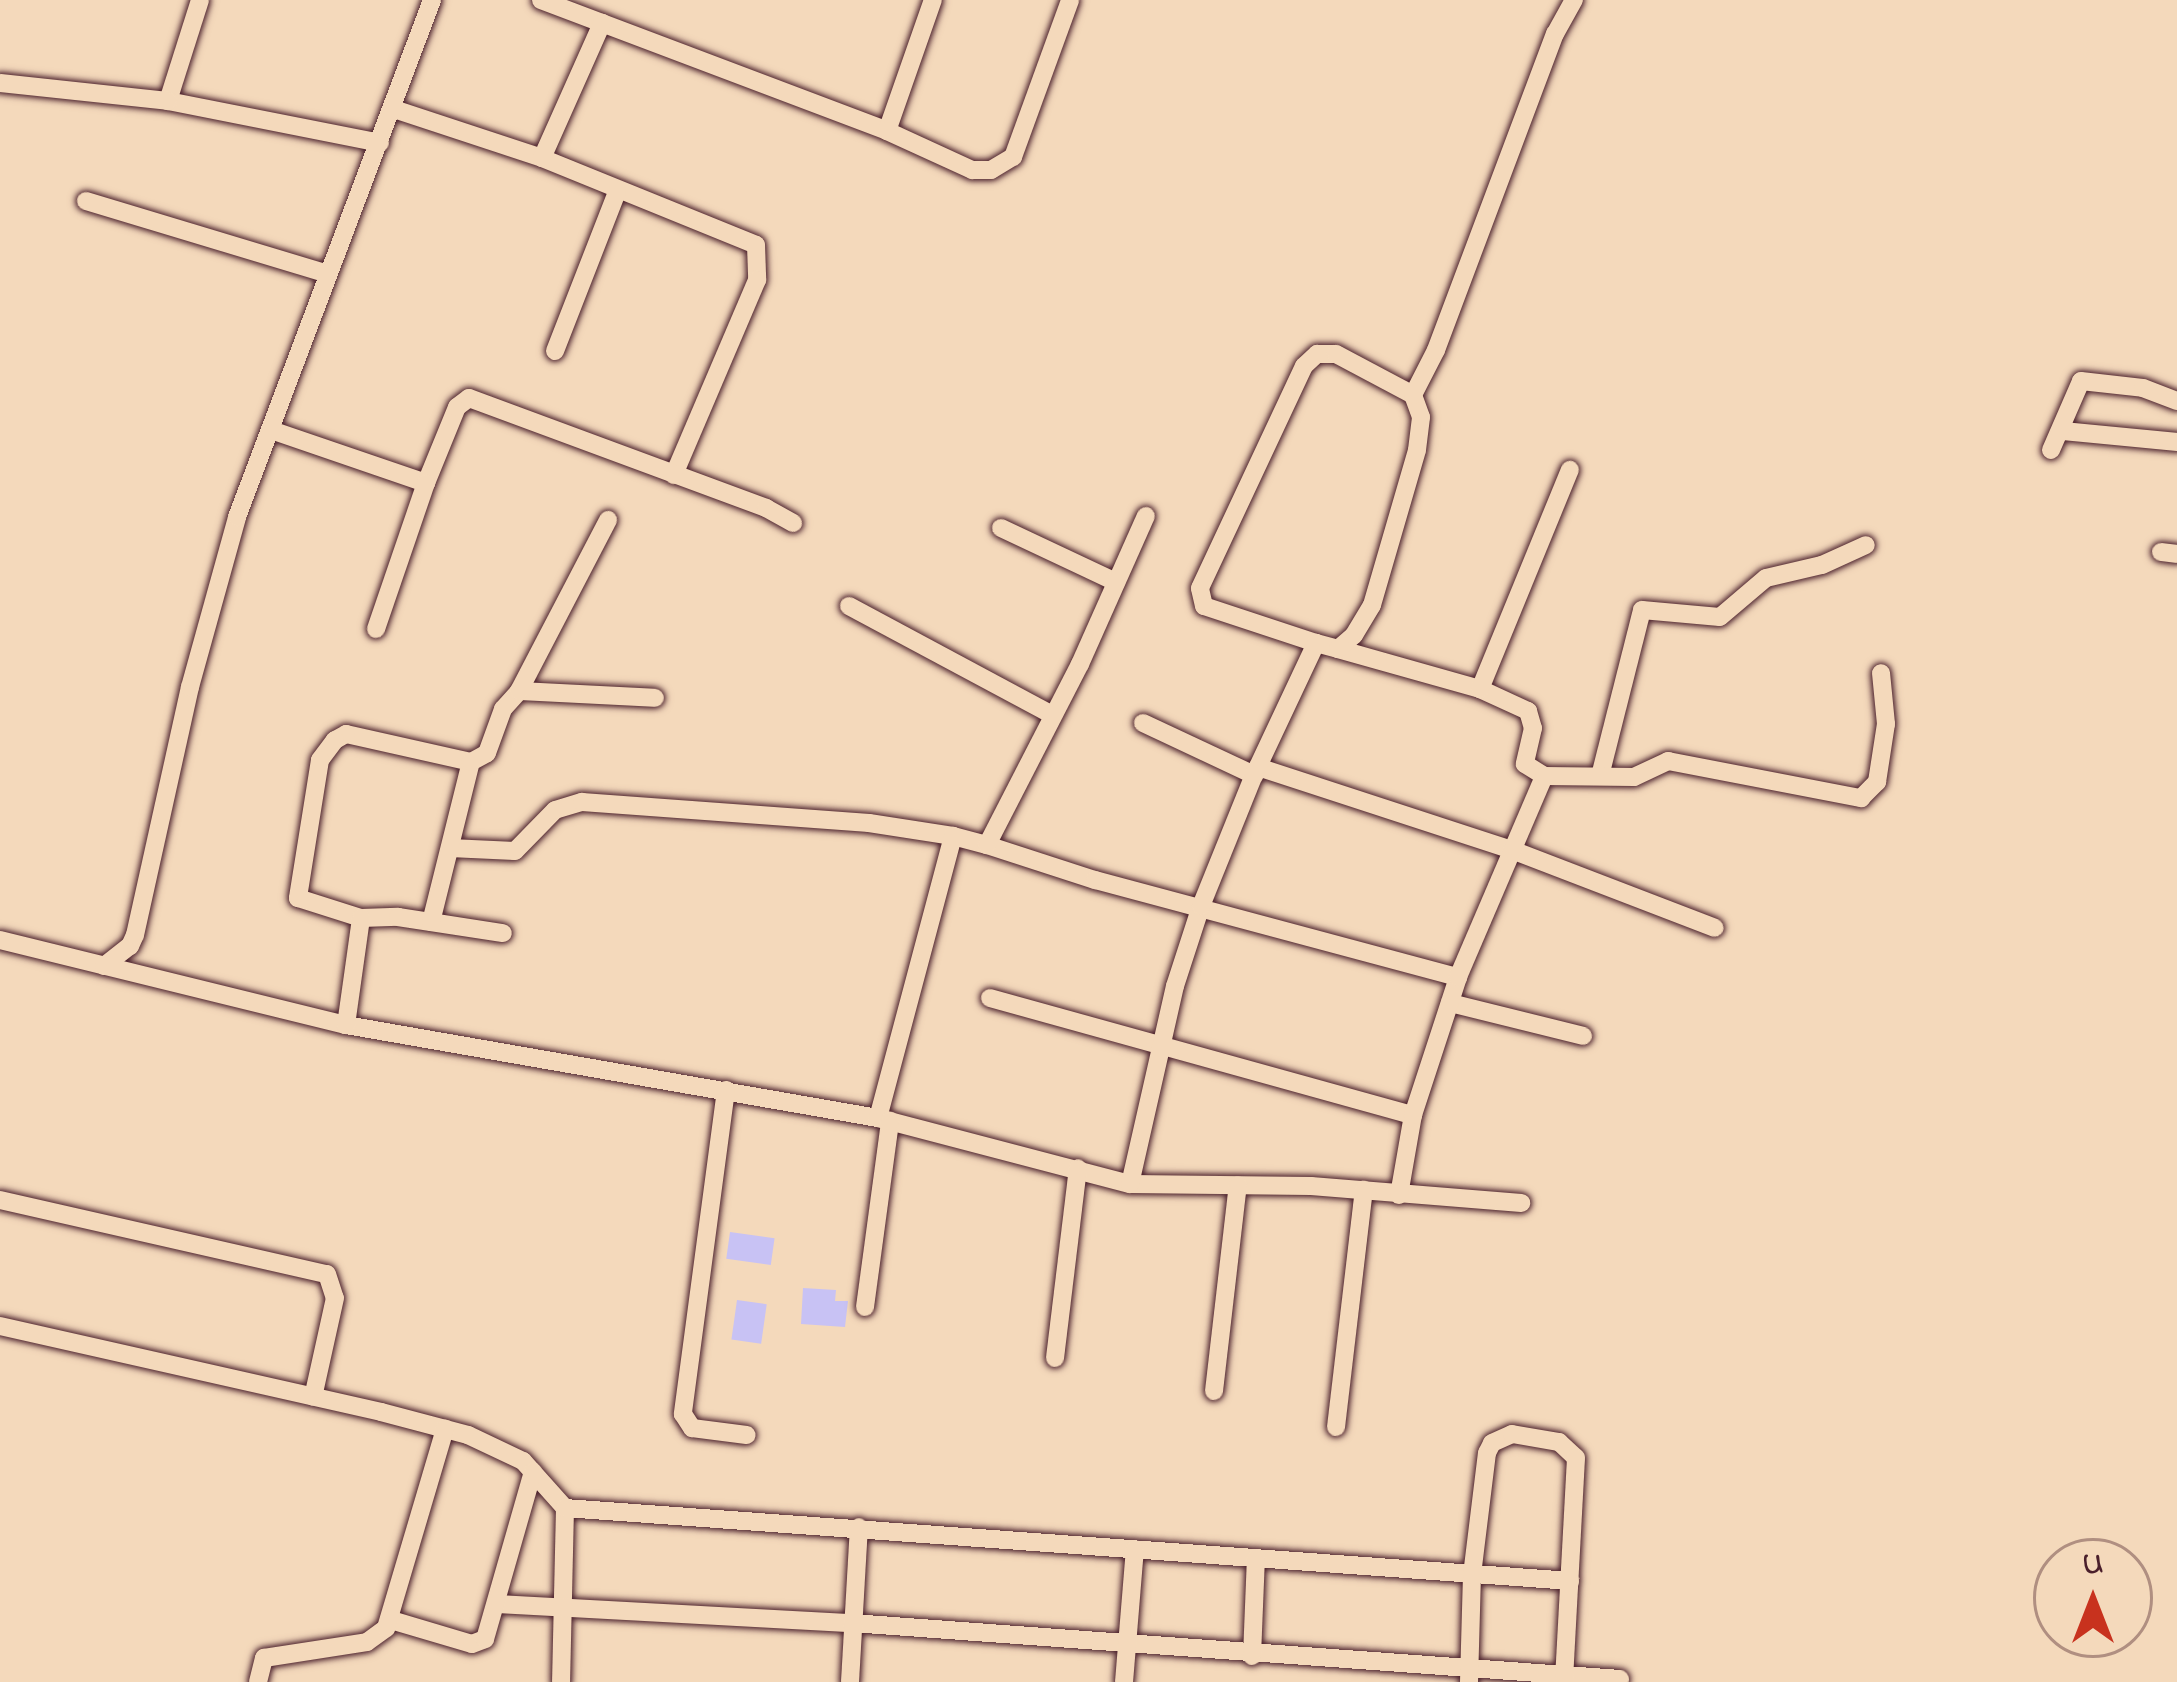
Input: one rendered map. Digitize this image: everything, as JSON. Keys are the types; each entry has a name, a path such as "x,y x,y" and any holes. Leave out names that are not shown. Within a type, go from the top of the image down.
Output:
{"street":[{"path":"168,100 200,0"},
{"path":"104,966 130,946 135,935 190,687 237,518 432,0"},
{"path":"541,0 887,131 973,170 991,170 1012,157 1070,0"},
{"path":"887,131 933,0"},
{"path":"1413,395 1444,330 1555,34 1574,0"},
{"path":"542,158 602,22"},
{"path":"0,82 168,100 380,143"},
{"path":"394,110 542,158 617,192 745,237 759,254 750,298 674,475"},
{"path":"555,351 617,192"},
{"path":"86,201 328,274"},
{"path":"1338,649 1354,635 1372,605 1417,450 1421,417 1413,395 1364,365 1336,354 1317,354 1304,366 1200,588 1204,606 1316,643 1480,689 1528,711 1533,728 1525,764 1544,776 1601,772 1634,777 1668,761 1846,800 1861,798 1877,782 1886,724 1881,674"},
{"path":"2051,450 2081,381 2143,388 2177,401"},
{"path":"376,629 457,407 469,398 766,508 793,524"},
{"path":"271,430 427,483"},
{"path":"2063,431 2177,442"},
{"path":"1480,689 1570,470"},
{"path":"987,845 1146,516"},
{"path":"503,933 361,918 298,898 324,751 346,734 471,762 487,753 503,709 520,691 608,520"},
{"path":"1001,528 1116,582"},
{"path":"1601,772 1642,610 1720,617 1766,578 1822,565 1866,545"},
{"path":"849,606 1052,715"},
{"path":"1130,1184 1162,1043 1202,906 1256,771 1316,643"},
{"path":"520,691 656,698"},
{"path":"1142,723 1256,771 1512,850 1715,928"},
{"path":"431,922 471,762"},
{"path":"1399,1195 1413,1115 1458,977 1544,776"},
{"path":"449,848 515,851 555,810 582,802 869,823 953,836 1095,880 1458,977"},
{"path":"865,1307 884,1120 953,836"},
{"path":"346,1024 361,918"},
{"path":"0,940 346,1024 884,1120 1130,1184 1364,1190 1521,1203"},
{"path":"989,998 1413,1115"},
{"path":"1450,1003 1583,1036"},
{"path":"726,1090 683,1414 692,1428 747,1435"},
{"path":"1055,1358 1078,1168"},
{"path":"1214,1390 1238,1185"},
{"path":"1336,1427 1364,1190"},
{"path":"0,1201 327,1274 335,1298 313,1396"},
{"path":"0,1326 313,1396 445,1429 505,1450 565,1508 561,1682"},
{"path":"258,1682 264,1658 367,1642 391,1620 445,1429"},
{"path":"1469,1676 1472,1575 1486,1453 1500,1437 1529,1433 1559,1442 1576,1458 1564,1679"},
{"path":"391,1620 479,1643 497,1604 532,1472"},
{"path":"565,1508 1570,1581"},
{"path":"850,1682 859,1527"},
{"path":"1124,1682 1136,1550"},
{"path":"1252,1656 1256,1558"},
{"path":"497,1604 852,1623 1469,1676 1620,1679"}],"building":[{"path":"730,1232 775,1238 771,1265 726,1259"},
{"path":"803,1288 836,1290 835,1301 848,1301 845,1327 801,1324"},
{"path":"737,1300 767,1304 761,1344 731,1340"}]}
